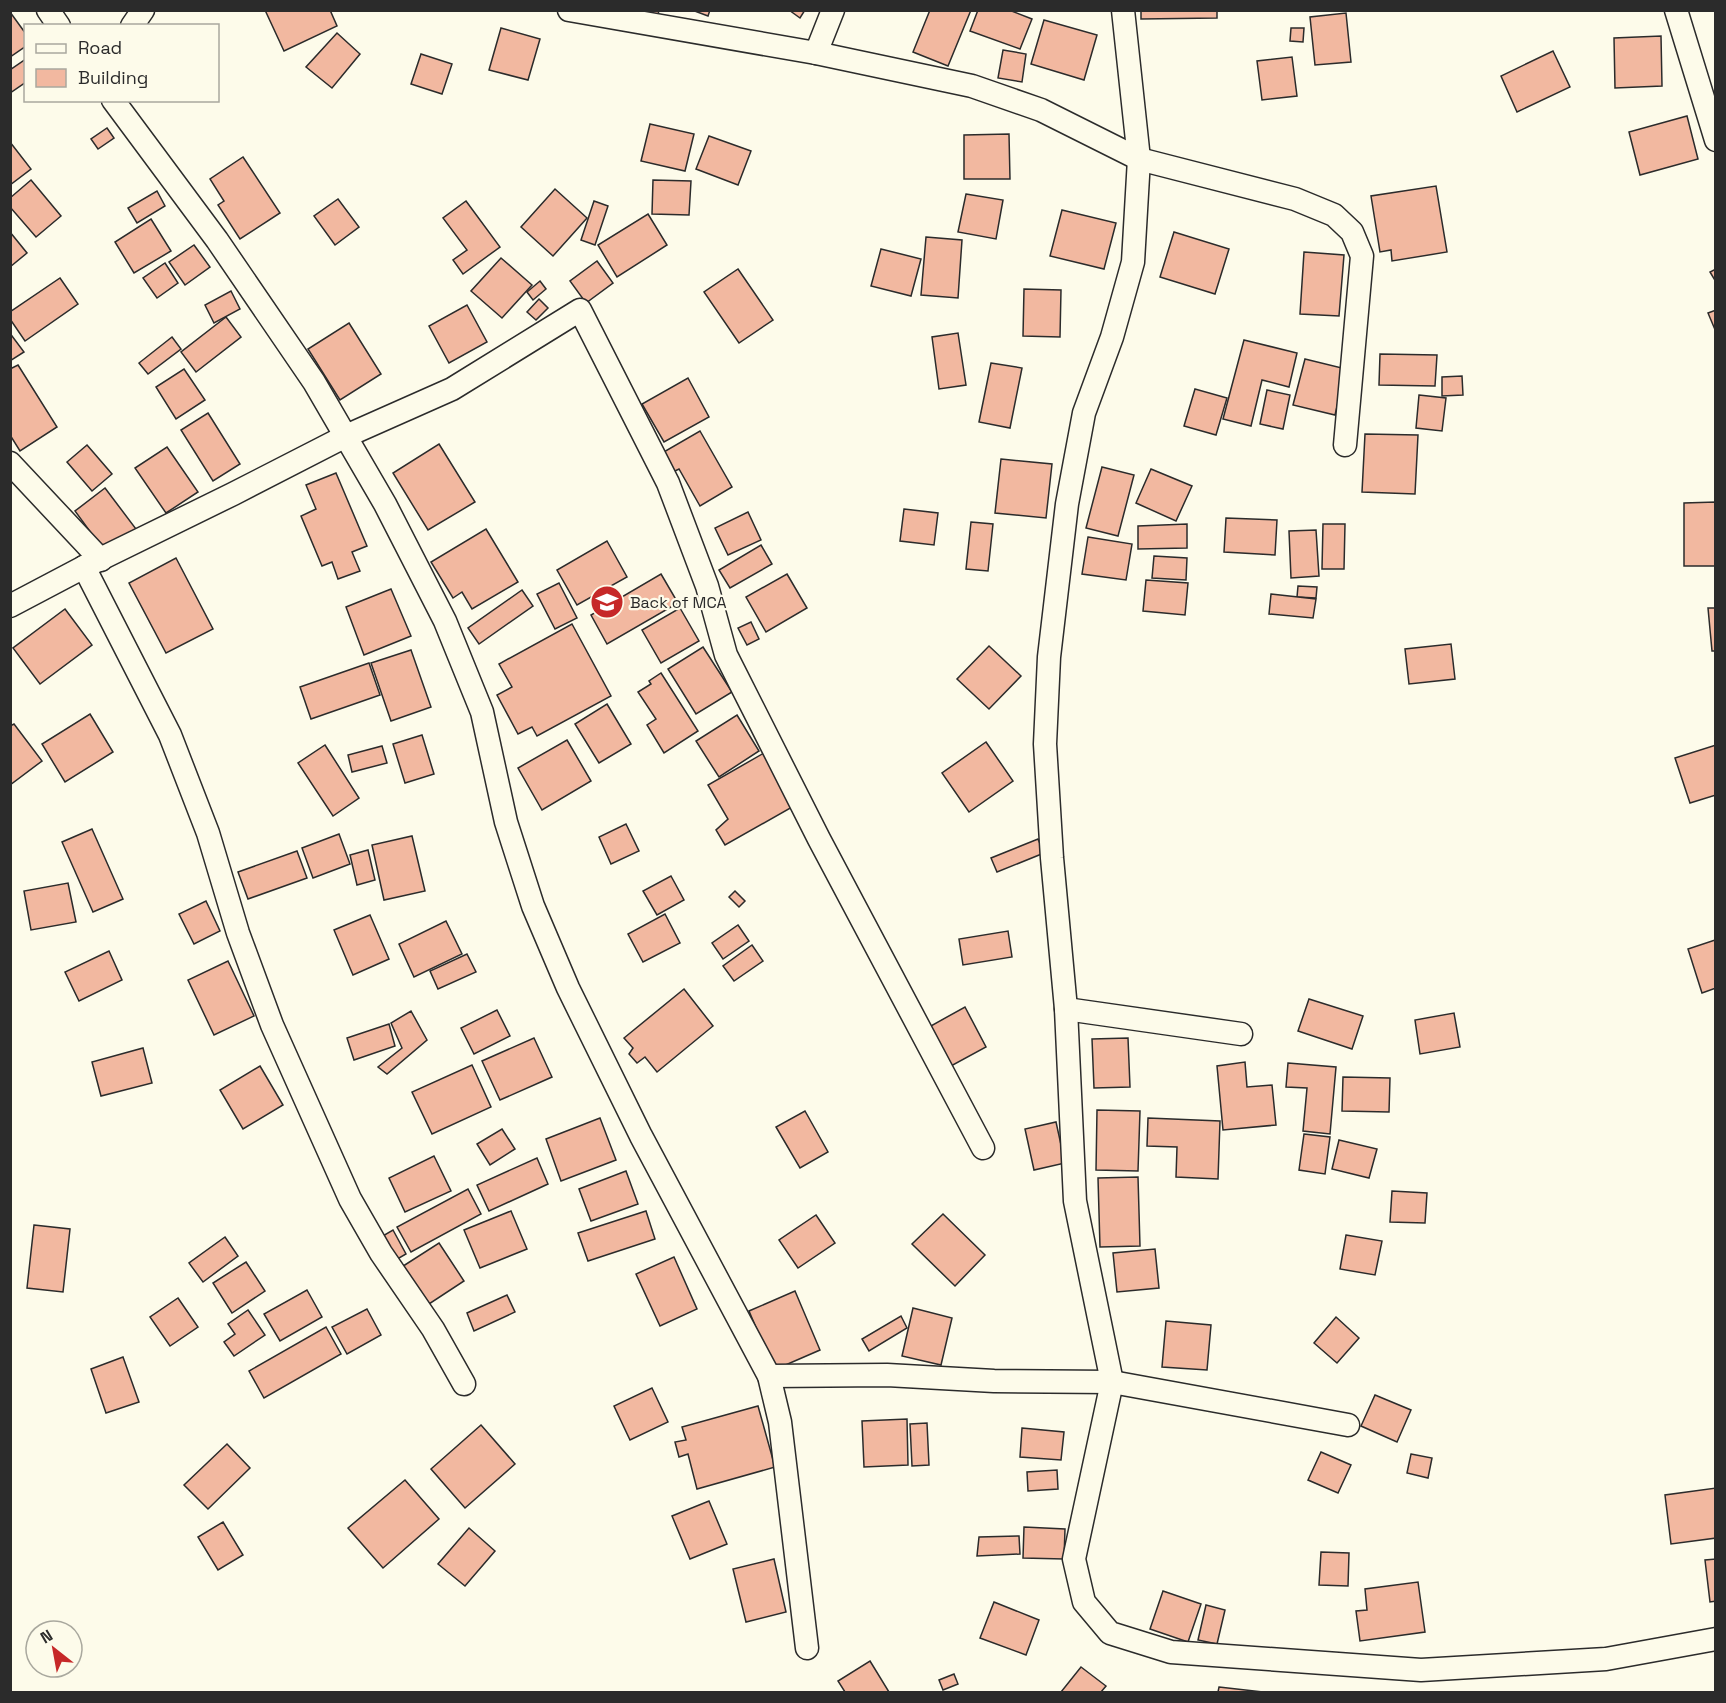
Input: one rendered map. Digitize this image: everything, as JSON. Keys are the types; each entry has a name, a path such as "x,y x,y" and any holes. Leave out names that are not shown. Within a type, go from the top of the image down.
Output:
{"street":[{"path":"48,10 58,24"},
{"path":"133,24 143,10"},
{"path":"569,10 816,53 972,86 1041,110 1139,159 1295,199 1334,215 1352,232 1362,256 1345,445"},
{"path":"816,53 833,10"},
{"path":"1123,10 1139,159 1133,262 1112,337 1084,413 1067,504 1049,657 1045,744 1052,858 1066,1009 1075,1201 1113,1382 1074,1559 1084,1602 1110,1633 1171,1652 1421,1670 1606,1659 1716,1639"},
{"path":"1676,10 1716,140"},
{"path":"114,102 223,249 314,382 385,504 445,621 482,712 506,822 533,906 568,988 647,1147 769,1376 780,1422 807,1648"},
{"path":"10,606 346,436 452,389 580,310 669,483 707,586 726,655 819,839 983,1148"},
{"path":"10,463 92,564 170,735 208,833 238,933 272,1025 350,1199 381,1252 433,1329 464,1384"},
{"path":"1066,1009 1241,1034"},
{"path":"769,1376 887,1375 994,1381 1113,1382 1348,1425"}],"building":[{"path":"265,10 330,10 337,26 284,51"},
{"path":"643,10 659,10 656,24 641,21"},
{"path":"692,10 710,10 708,16"},
{"path":"789,10 805,10 800,18"},
{"path":"930,10 971,10 948,66 913,52"},
{"path":"978,10 1009,10 1032,19 1020,49 970,31"},
{"path":"1141,10 1217,10 1217,18 1141,19"},
{"path":"10,12 24,31 24,47 10,57"},
{"path":"1346,13 1351,62 1315,65 1310,17"},
{"path":"1044,20 1097,35 1084,80 1031,64"},
{"path":"501,28 540,39 528,80 489,70"},
{"path":"1291,28 1304,28 1303,42 1290,41"},
{"path":"337,33 360,54 332,88 306,67"},
{"path":"1661,36 1662,86 1615,88 1614,38"},
{"path":"1003,50 1026,54 1022,82 998,78"},
{"path":"1553,51 1570,87 1517,112 1501,76"},
{"path":"421,54 452,64 442,94 411,84"},
{"path":"1292,57 1297,96 1262,100 1257,61"},
{"path":"24,60 24,83 10,93 10,70"},
{"path":"1687,116 1698,159 1640,175 1629,132"},
{"path":"650,124 694,134 685,171 641,161"},
{"path":"107,128 114,138 98,149 91,139"},
{"path":"1009,134 1010,179 964,179 964,135"},
{"path":"709,136 751,151 738,185 696,169"},
{"path":"10,142 31,169 10,185"},
{"path":"243,157 280,213 240,239 218,205 224,201 210,179"},
{"path":"31,180 61,216 36,237 10,207 10,198"},
{"path":"653,180 691,181 689,215 652,214"},
{"path":"1436,186 1447,252 1392,261 1391,250 1380,252 1371,196"},
{"path":"555,189 587,218 553,256 521,227"},
{"path":"157,191 165,206 137,223 128,208"},
{"path":"966,194 1003,200 996,239 958,232"},
{"path":"338,199 359,227 335,245 314,216"},
{"path":"466,201 500,247 463,274 453,260 467,250 443,218"},
{"path":"594,201 608,206 595,245 581,240"},
{"path":"1062,210 1116,223 1104,269 1050,256"},
{"path":"648,214 667,245 617,277 598,245"},
{"path":"151,219 171,251 134,273 115,242"},
{"path":"10,232 27,253 10,267"},
{"path":"1174,232 1229,249 1215,294 1160,277"},
{"path":"926,237 962,240 958,298 921,295"},
{"path":"194,245 210,267 185,285 169,262"},
{"path":"881,249 921,259 911,296 871,286"},
{"path":"1304,252 1344,255 1339,316 1300,314"},
{"path":"501,258 532,285 502,318 471,291"},
{"path":"597,261 613,283 586,303 570,281"},
{"path":"165,263 178,283 157,298 143,278"},
{"path":"738,269 773,320 739,343 704,292"},
{"path":"1716,269 1716,282 1710,272"},
{"path":"60,278 78,304 25,341 10,319 10,312"},
{"path":"540,281 546,289 533,300 527,292"},
{"path":"1024,289 1061,290 1060,337 1023,336"},
{"path":"231,291 240,309 214,323 205,305"},
{"path":"539,299 548,308 536,320 527,312"},
{"path":"467,305 487,342 449,363 429,326"},
{"path":"1716,310 1716,332 1708,313"},
{"path":"226,317 241,337 196,372 181,352"},
{"path":"349,323 381,374 340,400 308,349"},
{"path":"958,333 966,385 939,389 932,337"},
{"path":"12,336 24,352 10,361 10,338"},
{"path":"172,337 181,349 148,374 139,363"},
{"path":"1244,340 1297,353 1289,387 1262,380 1251,426 1223,419"},
{"path":"1380,354 1437,355 1435,386 1379,385"},
{"path":"1305,359 1346,369 1335,415 1293,405"},
{"path":"991,363 1022,368 1010,428 979,422"},
{"path":"18,365 57,427 20,451 10,435 10,369"},
{"path":"184,369 205,400 176,419 156,387"},
{"path":"1462,376 1463,395 1442,396 1442,377"},
{"path":"688,378 709,417 664,442 642,404"},
{"path":"1195,389 1227,398 1216,435 1184,426"},
{"path":"1267,390 1290,395 1283,429 1260,424"},
{"path":"1419,395 1446,398 1442,431 1416,428"},
{"path":"208,413 240,464 213,481 181,430"},
{"path":"700,431 732,487 700,506 679,469 673,472 662,453"},
{"path":"1365,434 1418,435 1415,494 1362,492"},
{"path":"439,444 475,502 428,530 393,473"},
{"path":"87,445 112,474 92,491 67,462"},
{"path":"167,447 198,492 166,513 135,468"},
{"path":"1001,459 1052,464 1046,518 995,513"},
{"path":"1102,467 1134,475 1118,536 1086,528"},
{"path":"1151,469 1192,486 1176,521 1136,503"},
{"path":"336,473 367,546 352,552 360,571 338,579 332,562 322,566 301,516 316,509 306,485"},
{"path":"105,488 136,529 105,552 75,511"},
{"path":"1716,502 1716,566 1684,566 1684,503"},
{"path":"904,509 938,513 934,545 900,541"},
{"path":"748,512 761,540 728,555 715,528"},
{"path":"1226,518 1277,520 1275,555 1224,552"},
{"path":"971,522 993,524 988,571 966,569"},
{"path":"1187,524 1187,548 1138,549 1138,526"},
{"path":"1323,524 1345,524 1344,569 1322,569"},
{"path":"486,529 518,582 472,609 462,592 453,598 431,562"},
{"path":"1316,530 1319,576 1291,578 1289,531"},
{"path":"1088,537 1132,544 1126,580 1082,574"},
{"path":"607,541 627,577 577,605 557,570"},
{"path":"761,545 772,564 730,588 719,570"},
{"path":"1154,556 1187,558 1186,580 1152,578"},
{"path":"176,558 213,629 166,653 129,583"},
{"path":"661,574 678,603 607,644 591,615"},
{"path":"787,574 807,608 766,632 746,597"},
{"path":"1146,580 1188,583 1185,615 1143,611"},
{"path":"559,583 577,618 555,629 537,594"},
{"path":"1298,586 1317,587 1316,598 1297,597"},
{"path":"391,589 411,636 364,655 346,607"},
{"path":"522,590 533,606 479,644 468,628"},
{"path":"1271,594 1316,599 1313,618 1269,614"},
{"path":"680,608 699,641 661,663 642,630"},
{"path":"1708,608 1716,608 1716,651 1712,651"},
{"path":"65,609 92,645 40,684 13,648"},
{"path":"751,622 759,639 747,645 738,628"},
{"path":"572,624 611,696 537,736 532,727 518,734 497,695 512,687 499,664"},
{"path":"1451,644 1455,679 1409,684 1405,649"},
{"path":"989,646 1021,676 989,709 957,679"},
{"path":"703,647 732,692 696,714 668,669"},
{"path":"411,650 431,707 391,721 371,663"},
{"path":"369,663 380,695 311,719 300,687"},
{"path":"661,673 698,731 664,753 647,725 656,719 638,692 651,684 649,681"},
{"path":"607,704 631,744 599,763 575,724"},
{"path":"90,714 113,752 65,782 42,744"},
{"path":"737,715 759,751 719,777 696,741"},
{"path":"14,724 42,761 10,785 10,726"},
{"path":"422,735 434,774 405,783 393,744"},
{"path":"567,740 591,781 542,810 518,768"},
{"path":"986,742 1013,781 969,812 942,773"},
{"path":"325,745 359,798 333,816 298,763"},
{"path":"1716,745 1716,795 1690,803 1675,758"},
{"path":"382,746 387,763 352,772 348,755"},
{"path":"764,753 794,806 725,845 716,830 728,819 708,785"},
{"path":"626,824 639,851 611,864 599,837"},
{"path":"92,829 123,899 93,912 62,842"},
{"path":"339,834 350,864 313,878 302,848"},
{"path":"412,836 425,891 384,900 372,845"},
{"path":"1038,839 1044,853 997,872 991,858"},
{"path":"368,850 375,880 357,885 350,855"},
{"path":"297,851 307,878 248,899 238,872"},
{"path":"671,876 684,900 657,915 643,891"},
{"path":"68,883 76,922 31,930 24,891"},
{"path":"735,891 745,901 739,907 729,897"},
{"path":"206,901 220,931 194,944 179,914"},
{"path":"665,914 680,943 643,962 628,934"},
{"path":"370,915 389,959 353,975 334,930"},
{"path":"446,921 462,954 414,977 399,944"},
{"path":"738,925 749,941 723,959 712,943"},
{"path":"1008,931 1012,957 963,965 959,939"},
{"path":"1715,940 1716,988 1702,993 1688,949"},
{"path":"752,945 763,961 734,981 723,966"},
{"path":"109,951 122,980 79,1001 65,972"},
{"path":"467,954 476,972 438,989 430,971"},
{"path":"228,961 254,1016 214,1035 188,980"},
{"path":"684,989 713,1026 657,1072 645,1057 637,1063 629,1054 633,1048 624,1038"},
{"path":"1309,999 1363,1016 1352,1049 1298,1031"},
{"path":"965,1007 986,1047 951,1066 929,1027"},
{"path":"497,1010 510,1036 474,1054 461,1028"},
{"path":"411,1011 427,1040 387,1074 378,1067 402,1048 391,1023"},
{"path":"1454,1013 1460,1047 1420,1054 1415,1020"},
{"path":"389,1024 395,1046 354,1060 347,1038"},
{"path":"534,1038 552,1077 500,1100 482,1061"},
{"path":"1128,1038 1130,1087 1094,1088 1092,1039"},
{"path":"143,1048 152,1083 101,1096 92,1062"},
{"path":"1245,1062 1247,1087 1272,1085 1276,1125 1223,1130 1217,1066"},
{"path":"1288,1063 1336,1067 1330,1134 1303,1131 1307,1088 1286,1087"},
{"path":"472,1065 491,1107 432,1134 412,1092"},
{"path":"260,1066 283,1105 243,1129 220,1090"},
{"path":"1343,1077 1390,1078 1389,1112 1342,1111"},
{"path":"1097,1110 1140,1111 1138,1171 1096,1170"},
{"path":"805,1111 828,1152 800,1168 776,1127"},
{"path":"600,1118 616,1160 561,1181 546,1139"},
{"path":"1148,1118 1220,1121 1218,1179 1176,1177 1177,1147 1147,1146"},
{"path":"1056,1122 1065,1163 1034,1170 1025,1129"},
{"path":"502,1129 515,1149 490,1165 477,1144"},
{"path":"1304,1134 1330,1137 1325,1174 1299,1170"},
{"path":"1339,1140 1377,1149 1369,1178 1332,1169"},
{"path":"434,1156 451,1191 405,1212 389,1178"},
{"path":"537,1158 548,1184 489,1211 477,1185"},
{"path":"626,1171 638,1204 591,1221 579,1189"},
{"path":"1138,1177 1140,1246 1100,1247 1098,1178"},
{"path":"468,1189 481,1214 411,1252 397,1227"},
{"path":"1392,1191 1427,1193 1425,1223 1390,1222"},
{"path":"511,1211 527,1249 480,1268 464,1230"},
{"path":"646,1211 655,1239 588,1261 578,1233"},
{"path":"943,1214 985,1255 955,1286 912,1244"},
{"path":"816,1215 835,1243 798,1268 779,1240"},
{"path":"34,1225 70,1229 63,1292 27,1288"},
{"path":"393,1230 406,1254 394,1261 381,1237"},
{"path":"1346,1235 1382,1241 1375,1275 1340,1269"},
{"path":"225,1237 238,1256 203,1282 189,1263"},
{"path":"439,1243 464,1281 429,1304 397,1270"},
{"path":"1155,1249 1159,1288 1117,1292 1113,1253"},
{"path":"674,1257 697,1309 660,1326 636,1274"},
{"path":"246,1262 265,1291 232,1313 213,1283"},
{"path":"307,1290 322,1317 280,1341 264,1314"},
{"path":"795,1291 820,1350 774,1370 749,1311"},
{"path":"507,1295 515,1312 474,1331 467,1313"},
{"path":"178,1298 198,1327 170,1346 150,1317"},
{"path":"913,1308 952,1318 941,1365 902,1356"},
{"path":"367,1309 381,1335 347,1354 332,1327"},
{"path":"248,1310 265,1335 234,1356 224,1342 235,1334 228,1324"},
{"path":"901,1316 907,1328 869,1351 862,1339"},
{"path":"1336,1317 1359,1338 1337,1363 1314,1343"},
{"path":"1166,1321 1211,1325 1207,1370 1162,1367"},
{"path":"326,1327 341,1354 264,1398 249,1371"},
{"path":"123,1357 139,1402 106,1413 91,1369"},
{"path":"652,1388 668,1422 630,1440 614,1406"},
{"path":"1375,1395 1411,1410 1397,1442 1361,1426"},
{"path":"758,1406 775,1467 697,1489 688,1454 679,1457 675,1442 686,1440 682,1427"},
{"path":"907,1419 908,1465 864,1467 862,1421"},
{"path":"927,1423 929,1465 912,1466 910,1424"},
{"path":"481,1425 515,1464 465,1508 431,1469"},
{"path":"1022,1428 1064,1432 1061,1460 1020,1457"},
{"path":"227,1444 250,1468 208,1509 184,1485"},
{"path":"1321,1452 1351,1465 1338,1493 1308,1480"},
{"path":"1411,1454 1432,1458 1428,1478 1407,1473"},
{"path":"1057,1470 1058,1489 1028,1491 1027,1472"},
{"path":"405,1480 439,1519 383,1568 348,1528"},
{"path":"1716,1488 1716,1538 1671,1544 1665,1495"},
{"path":"709,1501 727,1544 690,1559 672,1516"},
{"path":"223,1522 243,1555 218,1570 198,1537"},
{"path":"1024,1527 1065,1529 1064,1559 1023,1558"},
{"path":"469,1528 495,1551 465,1586 438,1564"},
{"path":"1019,1536 1020,1554 977,1556 979,1537"},
{"path":"1321,1552 1349,1553 1348,1586 1319,1585"},
{"path":"774,1559 786,1612 746,1622 733,1569"},
{"path":"1716,1559 1716,1601 1710,1602 1705,1560"},
{"path":"1418,1582 1425,1632 1360,1641 1356,1611 1367,1610 1365,1589"},
{"path":"1163,1591 1201,1604 1188,1642 1150,1629"},
{"path":"994,1602 1039,1620 1026,1655 980,1638"},
{"path":"1206,1605 1225,1610 1217,1644 1198,1640"},
{"path":"870,1661 889,1692 845,1692 838,1681"},
{"path":"1081,1667 1106,1686 1101,1692 1061,1692"},
{"path":"954,1674 958,1684 943,1690 939,1680"},
{"path":"1219,1687 1263,1692 1218,1692"}],"place":[{"name":"Back of MCA","path":"607,602"}]}
